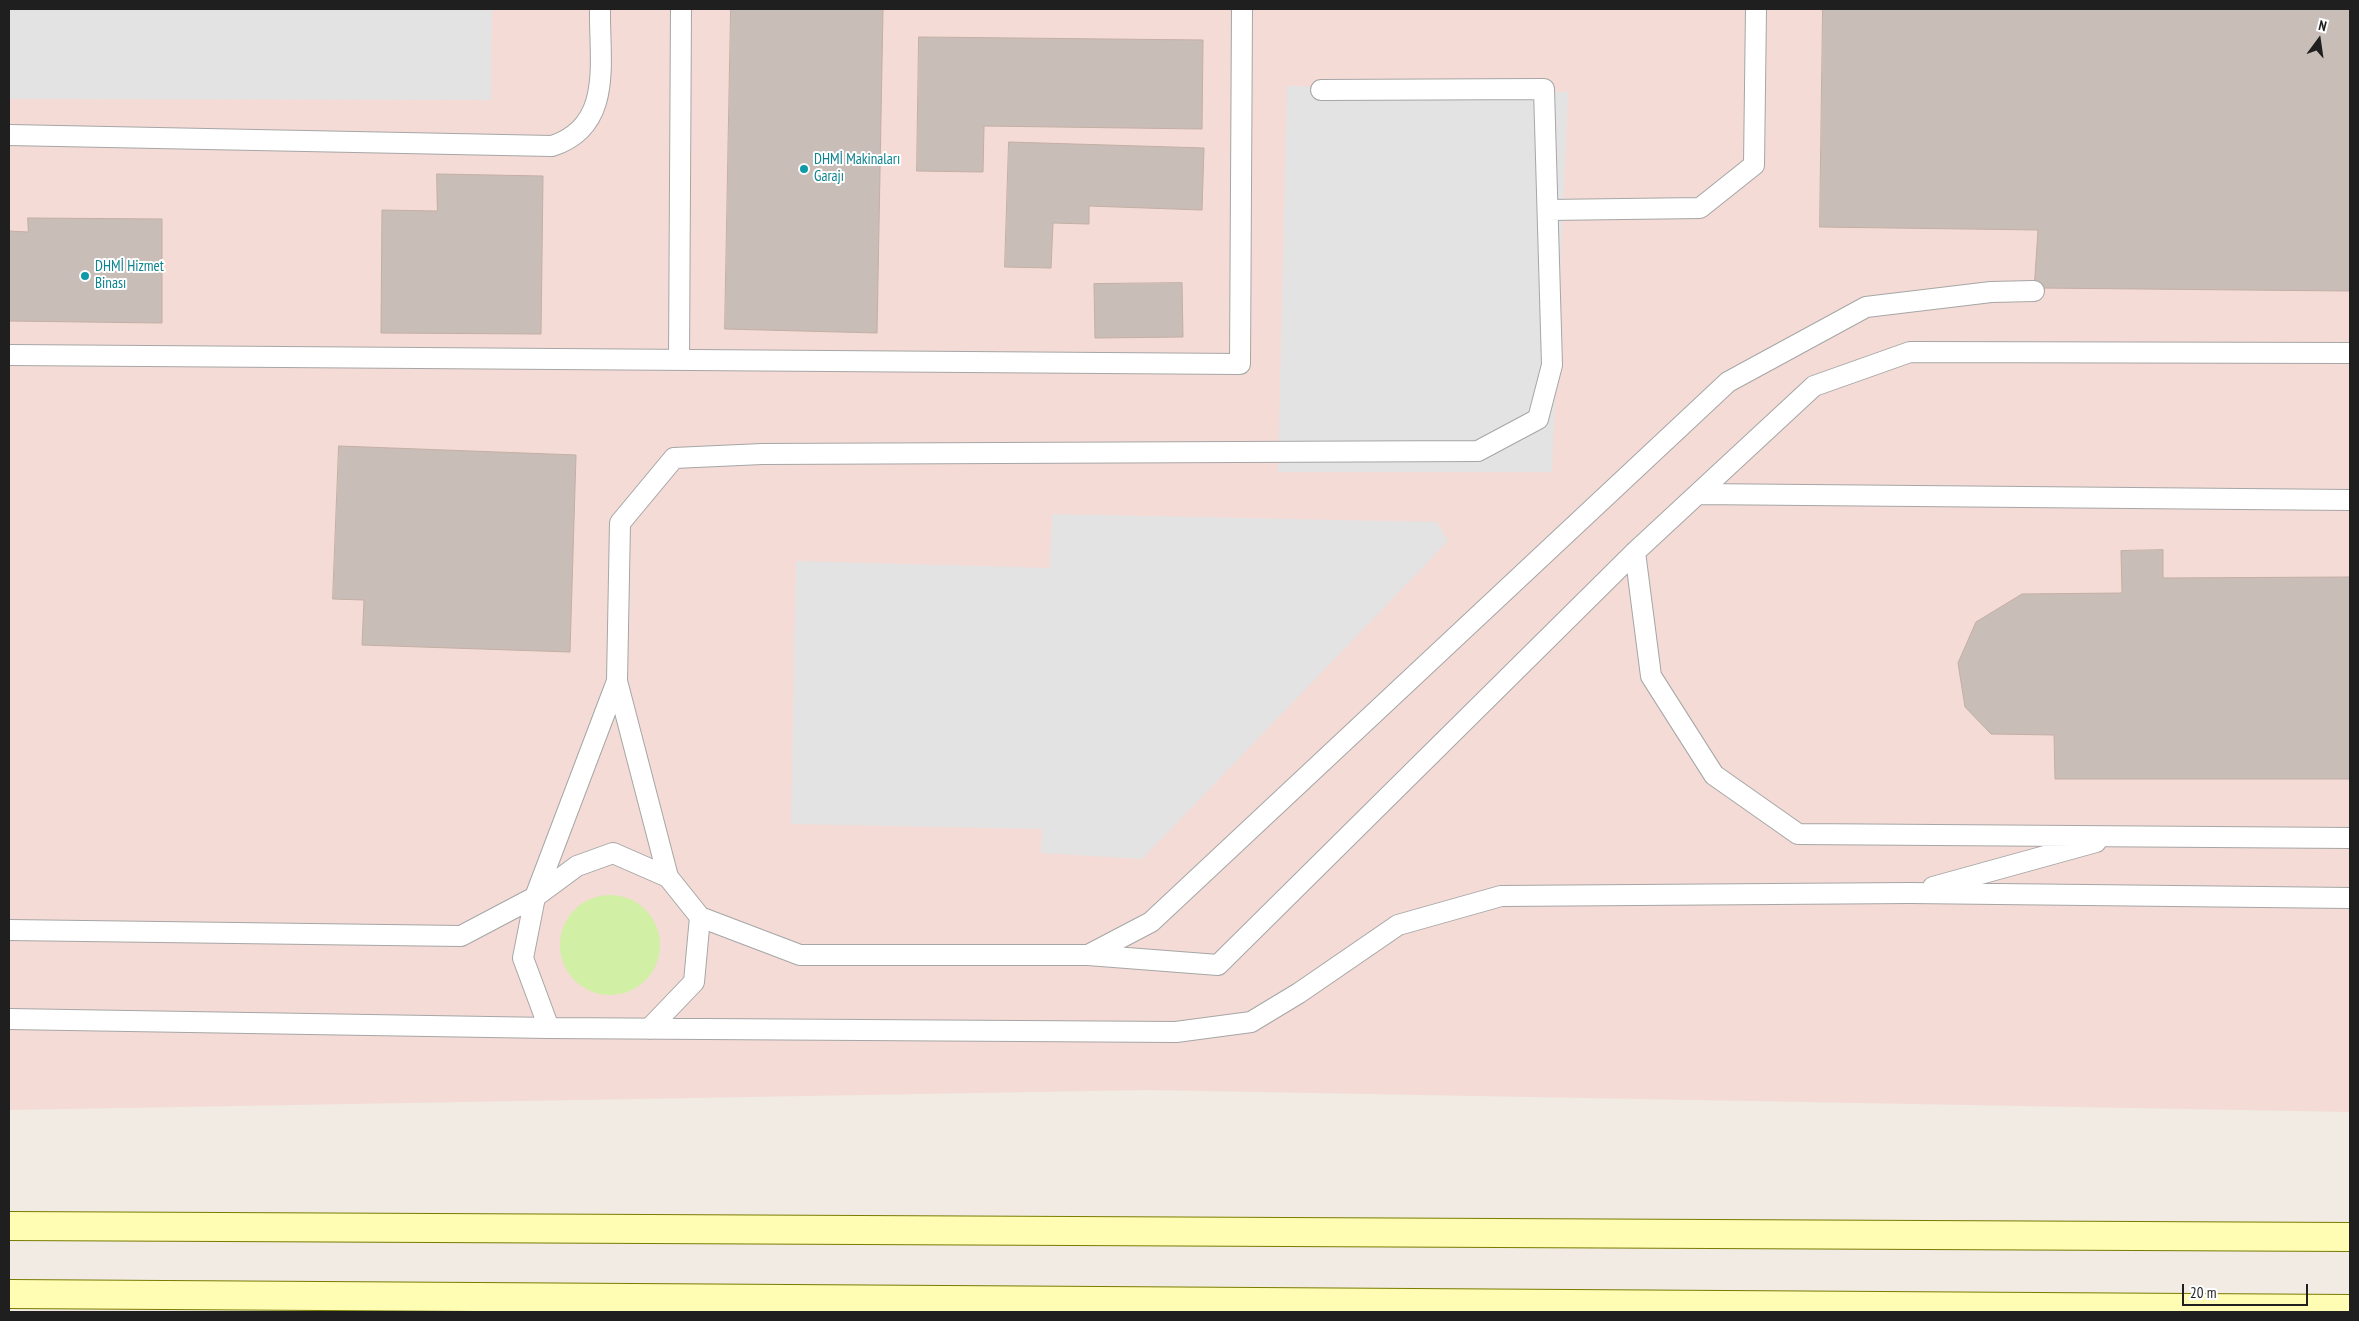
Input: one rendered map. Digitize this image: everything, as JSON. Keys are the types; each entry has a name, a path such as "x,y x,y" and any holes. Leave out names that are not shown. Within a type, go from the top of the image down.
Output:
{"main road":[{"path":"9,1226 2350,1237"},
{"path":"9,1294 2350,1309"}],"lane":[{"path":"9,135 552,146 566,141 579,133 589,122 595,109 599,95 600,9"},
{"path":"679,359 681,9"},
{"path":"9,355 1240,364 1242,9"},
{"path":"1548,210 1700,208 1754,165 1756,9"},
{"path":"1321,90 1544,89 1552,365 1538,419 1478,451 772,454 674,458 620,523 616,682 668,877 700,917 800,955 1088,955 1218,965 1635,552 1814,386 1910,352 2350,354"},
{"path":"1088,955 1151,922 1728,382 1866,307 1991,292 2034,291"},
{"path":"1698,494 2350,500"},
{"path":"1635,552 1651,676 1714,775 1798,834 2350,838"},
{"path":"549,1028 523,958 534,897 616,682"},
{"path":"1910,893 2119,836"},
{"path":"9,930 460,936 534,897 577,866 613,853 668,877"},
{"path":"9,1019 549,1028 1176,1032 1251,1022 1299,993 1398,925 1501,896 1910,893 2350,898"},
{"path":"649,1029 694,982 700,917"}],"shaded area":[{"path":"9,9 2350,9 2350,1112 1148,1090 9,1110"},
{"path":"9,9 492,9 491,100 9,99"},
{"path":"1287,86 1568,92 1552,472 1278,472"},
{"path":"1052,514 1437,522 1448,541 1142,859 1041,853 1042,829 791,824 796,561 1050,568"}],"green space":[{"path":"610,895 629,898 646,909 657,926 660,945 657,964 646,981 629,992 610,995 591,992 574,981 563,964 560,945 563,926 574,909 591,898"}],"building":[{"name":"DHMİ Makinaları Garajı","path":"731,9 883,9 877,333 725,329"},
{"path":"1823,9 2350,9 2350,291 2038,288 2034,291 2038,230 1820,227"},
{"path":"919,37 1203,40 1202,129 984,126 983,172 917,171"},
{"path":"1009,142 1204,148 1202,210 1089,206 1089,224 1053,223 1051,268 1005,267"},
{"path":"437,174 543,176 541,334 381,333 382,210 437,211"},
{"name":"DHMİ Hizmet Binası","path":"28,218 162,219 162,323 9,321 9,231 28,232"},
{"path":"1182,283 1183,337 1095,338 1094,284"},
{"path":"339,446 576,455 570,652 362,645 364,600 333,599"},
{"path":"2163,550 2163,578 2350,577 2350,779 2055,779 2054,735 1991,734 1965,707 1958,663 1976,622 2022,594 2122,593 2121,551"}],"place":[{"name":"DHMİ Makinaları Garajı","path":"804,169"},
{"name":"DHMİ Hizmet Binası","path":"85,276"}]}
